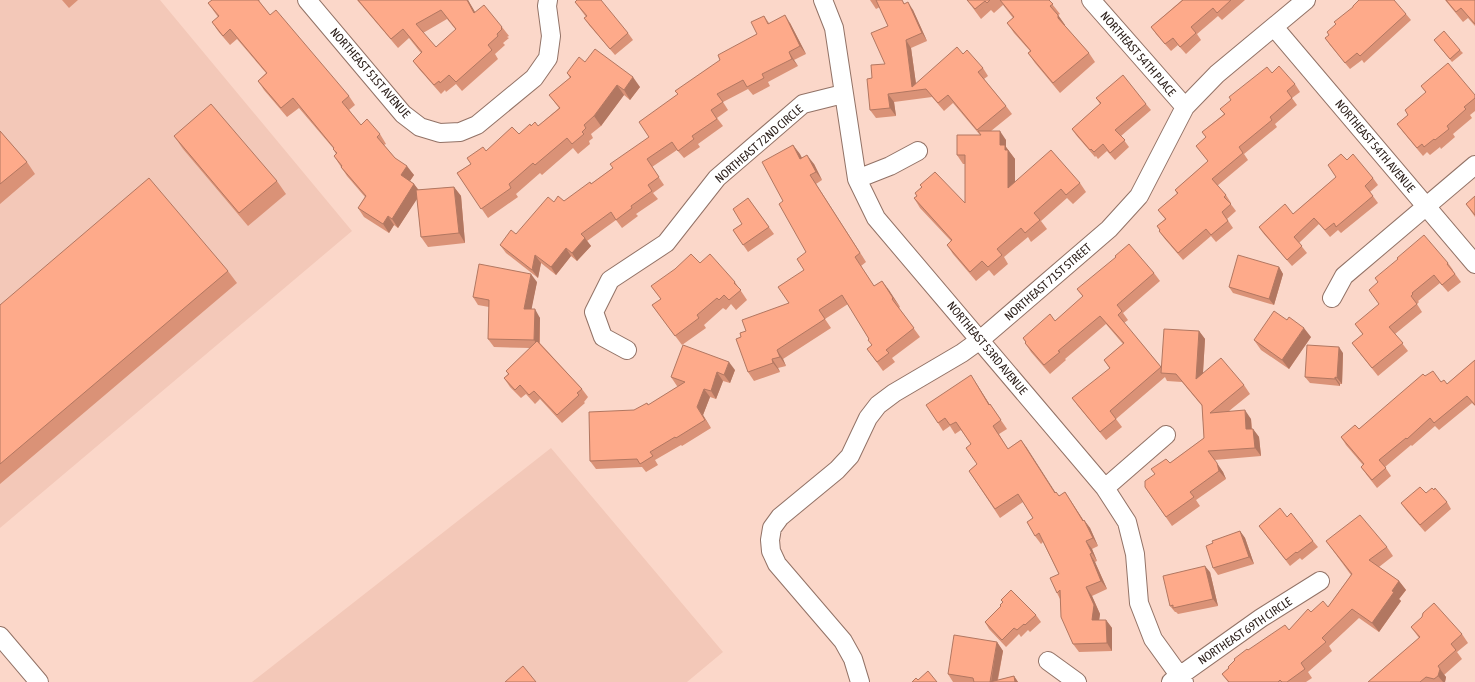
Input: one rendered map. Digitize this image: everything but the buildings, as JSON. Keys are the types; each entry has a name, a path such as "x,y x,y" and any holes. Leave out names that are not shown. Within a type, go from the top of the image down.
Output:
{"street":[{"name":"NORTHEAST 51ST AVENUE","path":"311,1 403,114 420,127 440,133 460,132 477,126 534,78 548,58 551,36 547,6 548,0"},
{"name":"NORTHEAST 53RD AVENUE","path":"823,0 834,28 856,179 876,218 1105,488 1127,522 1135,554 1139,603 1153,640 1178,680"},
{"name":"NORTHEAST 54TH PLACE","path":"1091,0 1185,107"},
{"name":"NORTHEAST 71ST STREET","path":"860,682 853,659 843,642 777,564 770,551 772,528 780,517 837,470 850,456 868,418 878,405 894,393 962,353 980,340 1109,229 1139,196 1185,107 1217,74 1306,0"},
{"name":"NORTHEAST 54TH AVENUE","path":"1274,27 1475,264"},
{"name":"NORTHEAST 72ND CIRCLE","path":"627,350 603,337 594,312 610,280 666,243 717,178 803,104 843,94"},
{"path":"856,179 890,166 918,151"},
{"path":"1332,298 1344,276 1475,165"},
{"path":"1105,488 1166,435"},
{"name":"NORTHEAST 69TH CIRCLE","path":"1178,680 1261,618 1320,581"},
{"path":"0,636 39,682"},
{"path":"1048,661 1077,682"}],"shaded area":[{"path":"0,0 160,0 352,231 0,528"},
{"path":"551,448 723,652 687,682 252,682"}]}
